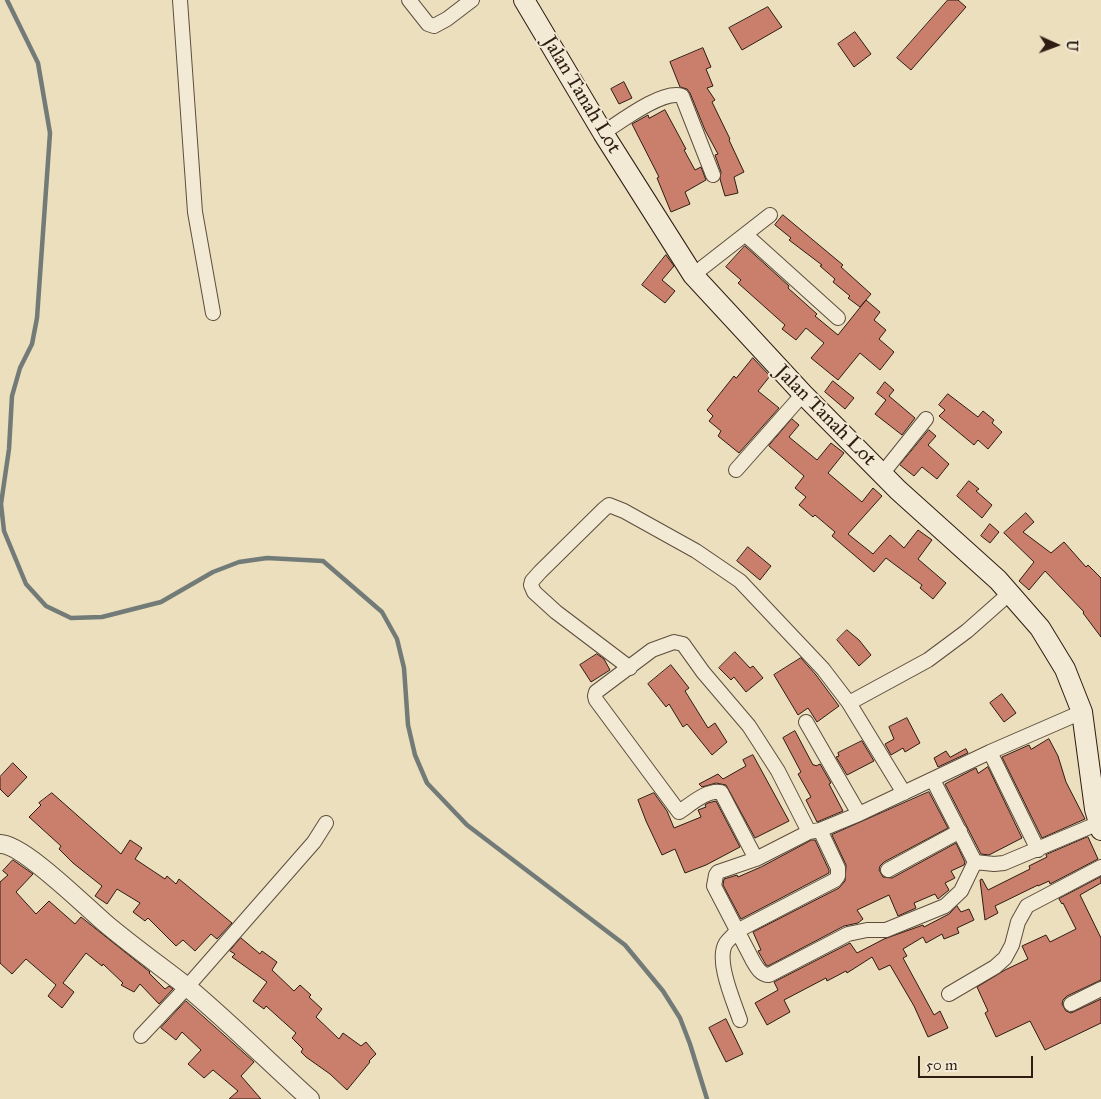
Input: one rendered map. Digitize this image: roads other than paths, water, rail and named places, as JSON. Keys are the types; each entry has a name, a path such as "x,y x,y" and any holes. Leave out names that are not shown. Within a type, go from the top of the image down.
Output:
{"main road":[{"name":"Jalan Tanah Lot","path":"524,0 602,133 694,276 803,394 882,474 998,580 1040,628 1065,669 1082,712 1099,817"}],"street":[{"path":"180,0 195,212 213,313"},
{"path":"409,0 428,24 434,26 447,19 472,0"},
{"path":"602,133 664,97 682,96 713,175"},
{"path":"694,276 770,215"},
{"path":"746,235 838,318"},
{"path":"736,470 803,394"},
{"path":"882,474 926,419"},
{"path":"630,668 556,612 534,592 531,585 540,572 609,505 619,508 696,551 740,581 823,669 849,703 904,793"},
{"path":"849,703 928,660 967,631 1010,593"},
{"path":"740,1020 724,971 723,956 725,944 737,931 835,880 838,876 838,868 749,726 703,672 684,644 674,642 652,650 596,692 596,700 679,812 714,791 721,792 756,859"},
{"path":"975,862 961,891 945,906 886,930 867,930 848,934 769,975 759,971 714,886 718,872 756,859 814,831 859,814 990,752 1082,712"},
{"path":"806,722 859,814"},
{"path":"990,752 1038,850"},
{"path":"933,780 975,862"},
{"path":"975,862 1004,863 1038,850 1099,817"},
{"path":"141,1036 187,987 314,842 326,823"},
{"path":"888,870 960,831"},
{"path":"0,844 12,846 32,860 106,924 187,987 310,1099"},
{"path":"949,994 995,967 1006,958 1012,945 1018,922 1027,906 1101,867"},
{"path":"1071,1004 1101,989"}],"waterway":[{"path":"7,0 38,63 50,133 37,318 32,344 20,368 12,396 9,449 1,504 4,531 26,584 46,606 71,618 102,617 161,602 213,572 239,562 267,558 323,561 382,612 397,639 404,668 408,725 415,755 427,783 467,825 625,945 663,991 680,1018 707,1099"}]}
